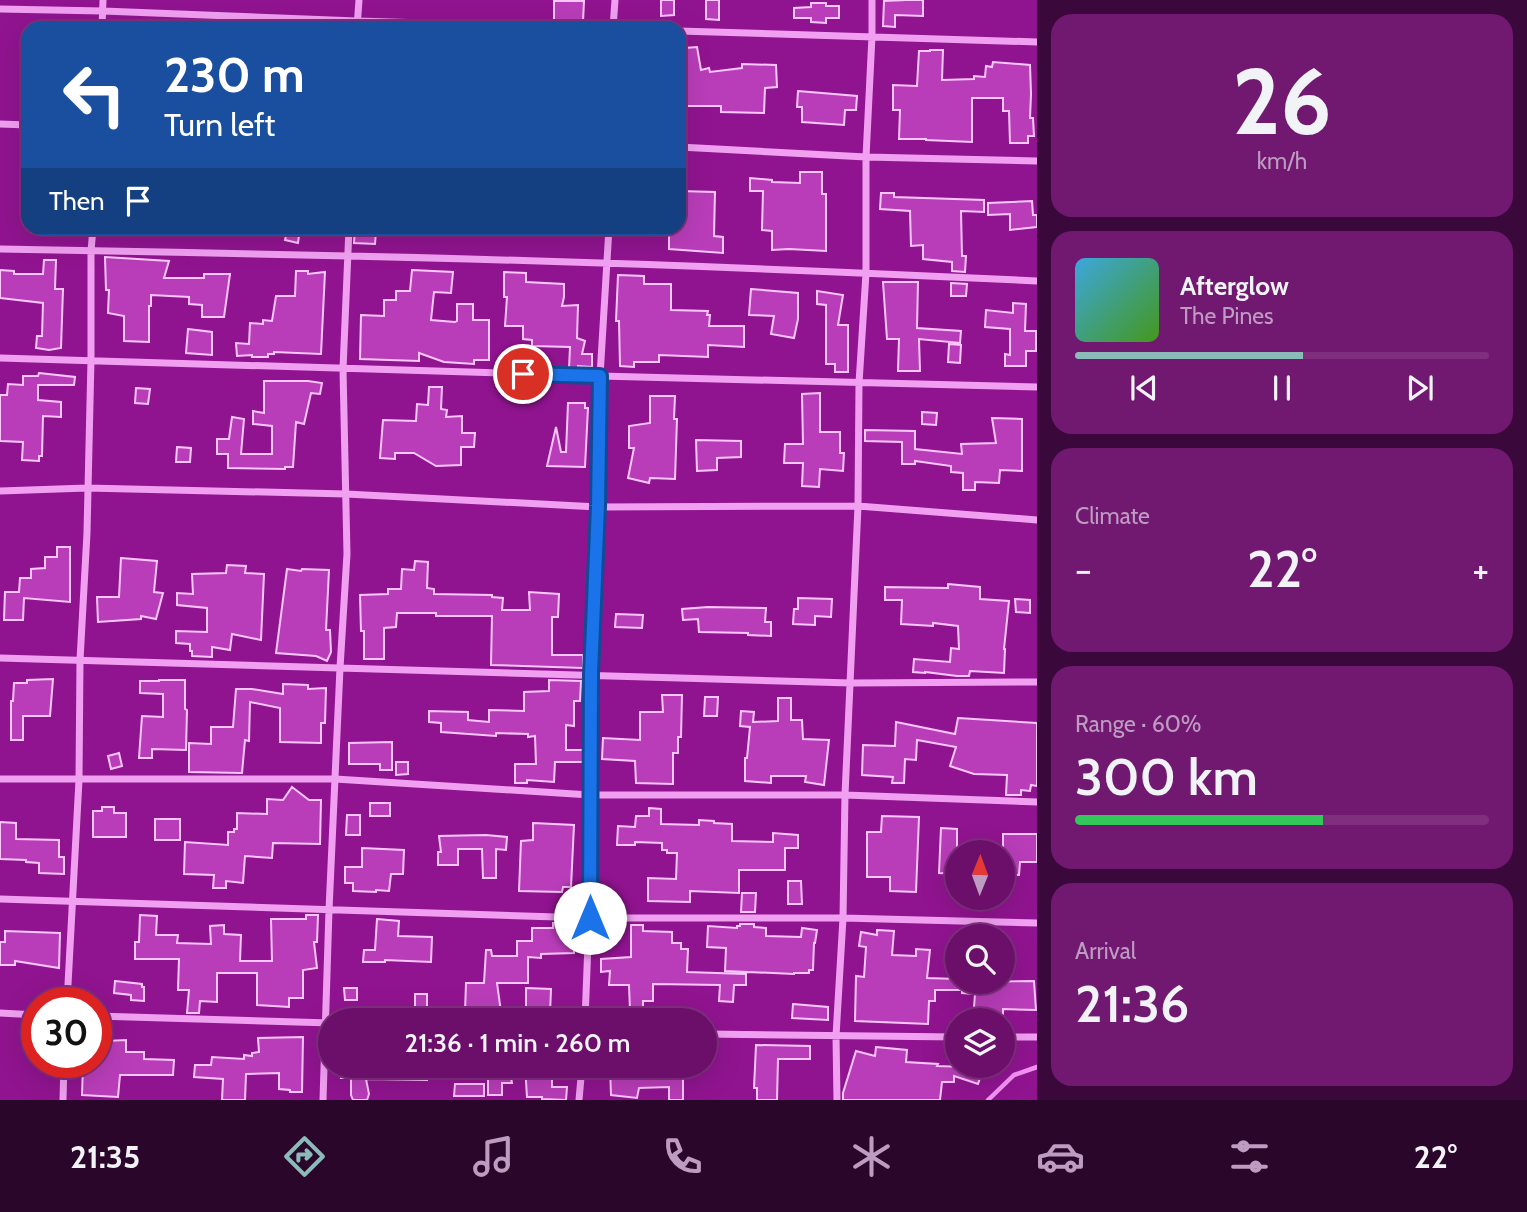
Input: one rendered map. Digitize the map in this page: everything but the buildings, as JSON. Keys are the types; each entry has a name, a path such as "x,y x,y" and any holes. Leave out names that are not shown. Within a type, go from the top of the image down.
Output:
{"street":[{"path":"102,21 103,0"},
{"path":"357,21 359,0"},
{"path":"614,21 615,0"},
{"path":"837,1100 836,1036 859,506 859,383 866,273 866,156 872,0"},
{"path":"0,9 103,11 284,21"},
{"path":"686,31 1037,42"},
{"path":"0,124 21,125"},
{"path":"686,147 1037,161"},
{"path":"68,987 79,780 92,235"},
{"path":"328,1008 329,910 347,554 343,369 349,235"},
{"path":"586,1008 590,918 591,674 600,376 609,235"},
{"path":"0,248 608,263 1037,281"},
{"path":"0,358 1037,387"},
{"path":"0,491 87,488 346,494 598,506 859,506 1037,520"},
{"path":"0,658 851,683 1037,682"},
{"path":"0,779 335,779 590,794 845,795 1037,802"},
{"path":"0,899 590,918 843,918 1037,923"},
{"path":"0,1013 21,1014"},
{"path":"112,1016 318,1023"},
{"path":"717,1034 945,1037"},
{"path":"1015,1037 1037,1037"},
{"path":"63,1100 64,1078"},
{"path":"323,1100 324,1078"},
{"path":"579,1100 581,1078"}],"waterway":[{"path":"988,1100 1014,1075 1037,1067"}],"route":[{"path":"523,374 600,376 591,674 590,918"}]}
